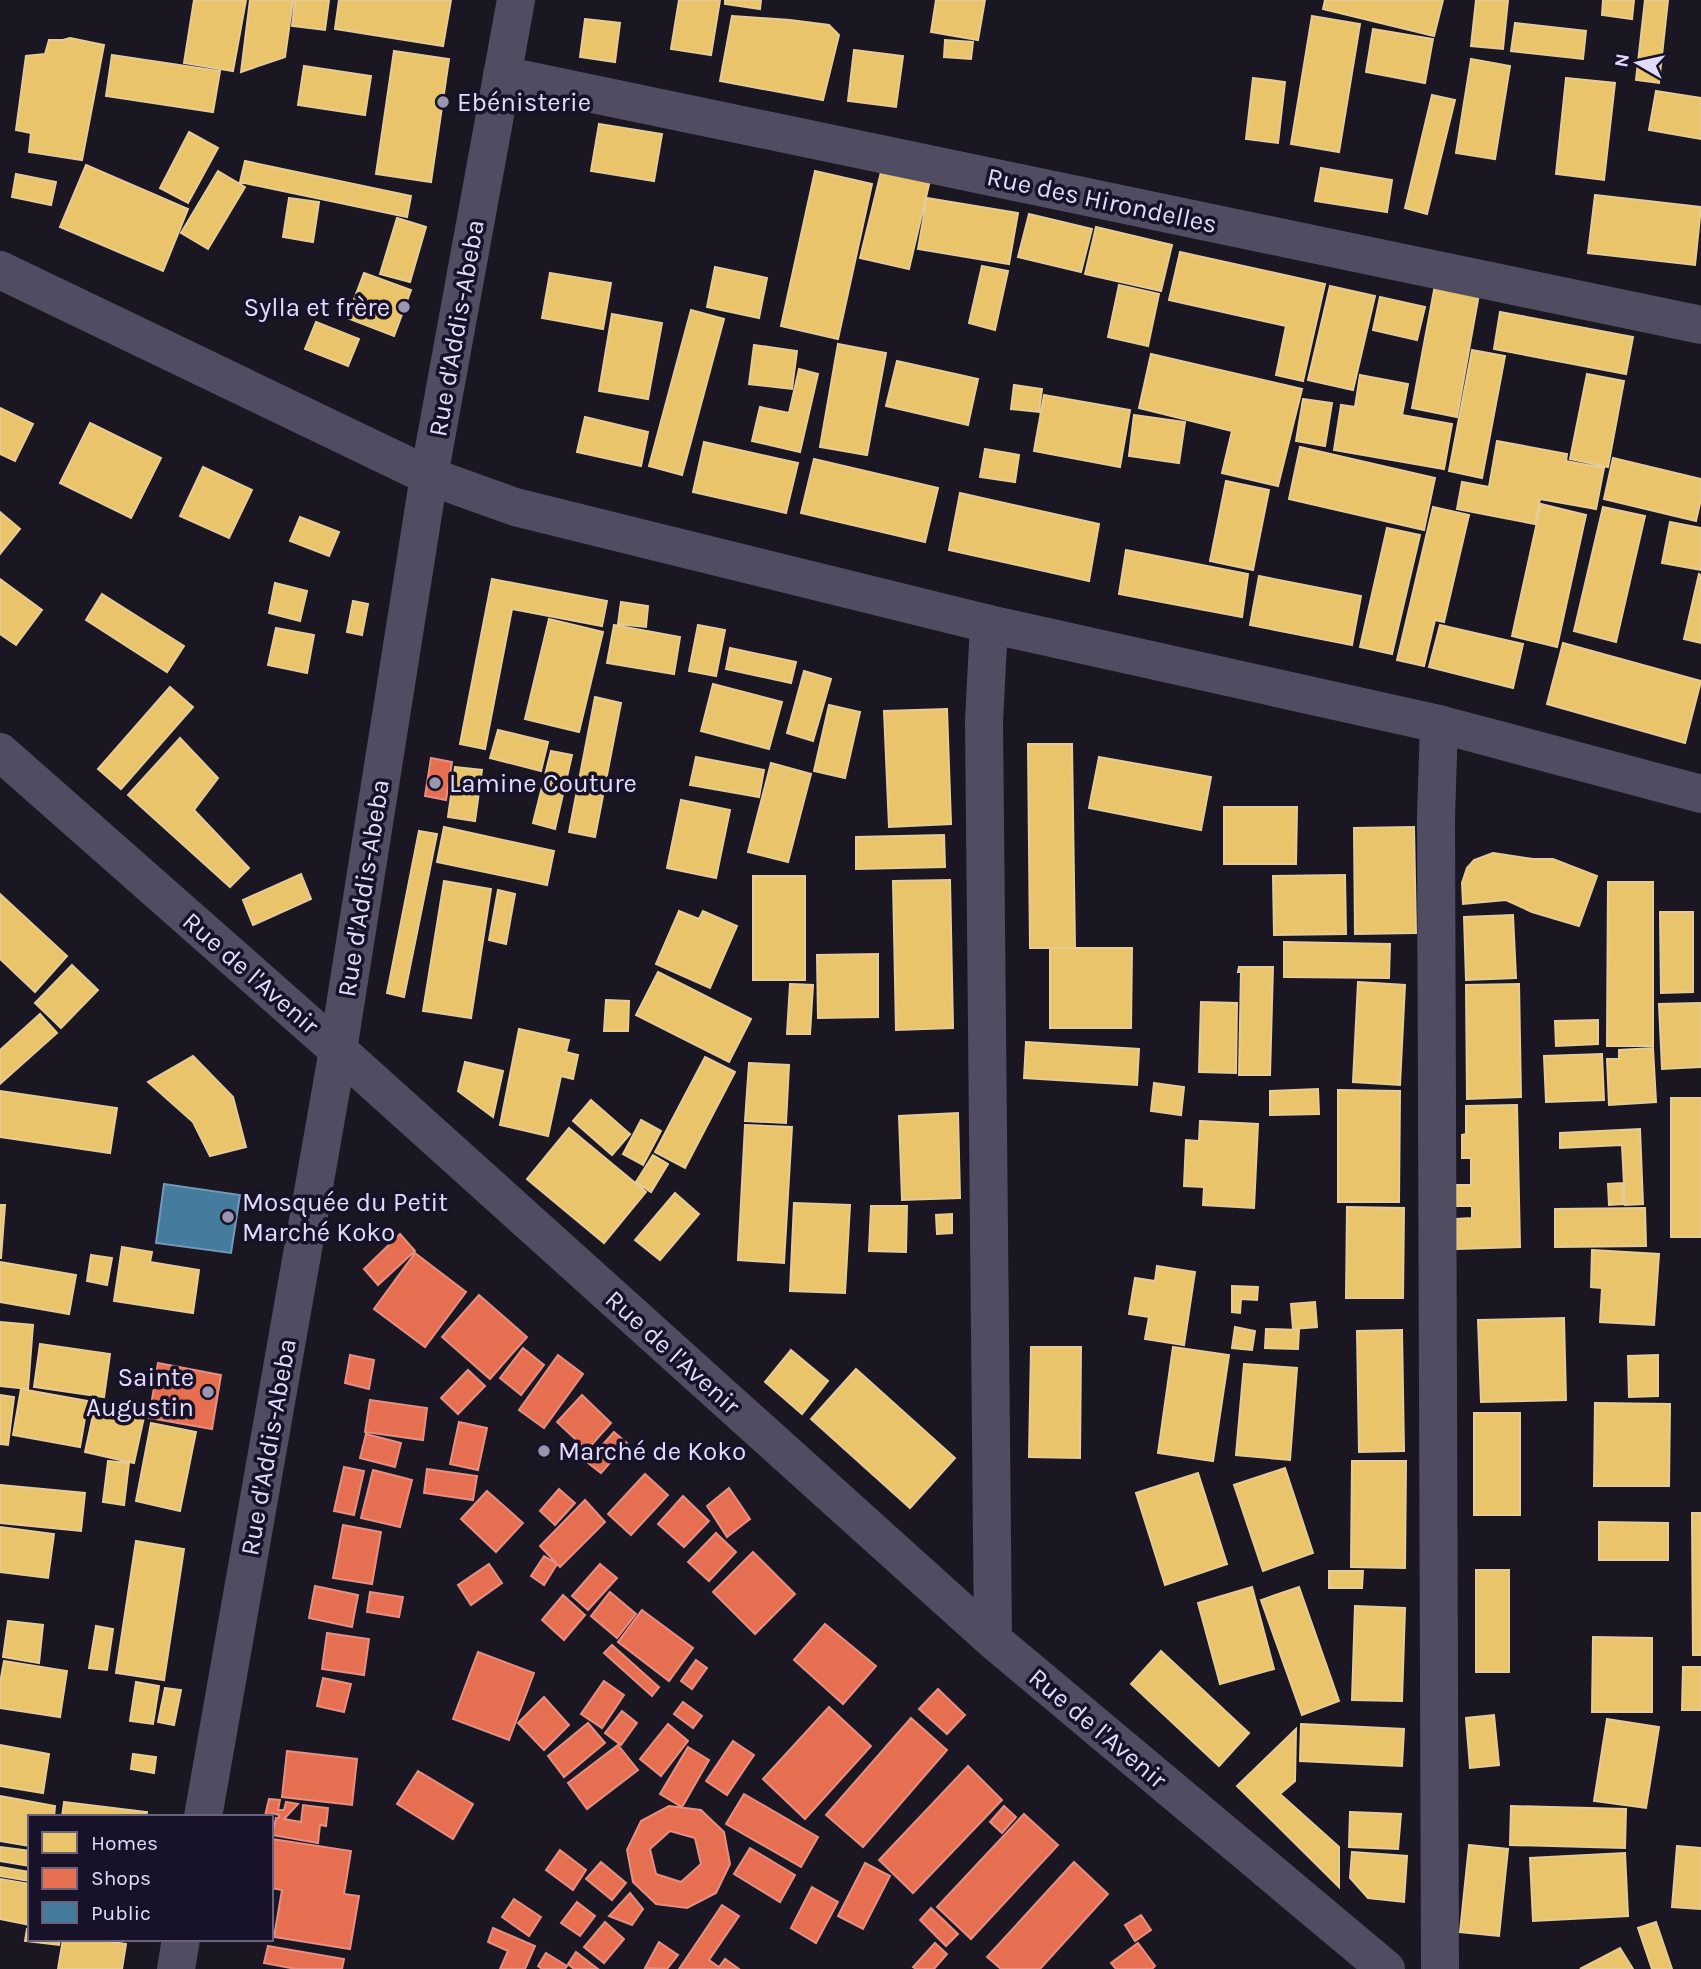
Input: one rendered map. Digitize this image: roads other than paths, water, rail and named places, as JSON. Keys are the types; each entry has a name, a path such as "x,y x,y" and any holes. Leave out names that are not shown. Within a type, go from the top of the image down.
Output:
{"street":[{"name":"Rue d'Addis-Abeba","path":"202,1815 338,1050 429,476 516,0"},
{"name":"Rue des Hirondelles","path":"502,75 1701,325"},
{"path":"0,270 429,476 515,507 989,624 1439,724 1701,794"},
{"path":"989,624 984,721 993,1640"},
{"path":"1439,724 1436,844 1440,1969"},
{"name":"Rue de l'Avenir","path":"0,752 338,1050 993,1640 1386,1969"},
{"path":"176,1969 181,1941"}],"place":[{"name":"Ebénisterie","path":"443,102"},
{"name":"Sylla et frère","path":"404,307"},
{"name":"Lamine Couture","path":"435,783"},
{"name":"Mosquée du Petit Marché Koko","path":"228,1217"},
{"name":"Sainte Augustin","path":"208,1392"},
{"name":"Marché de Koko","path":"544,1451"}]}
